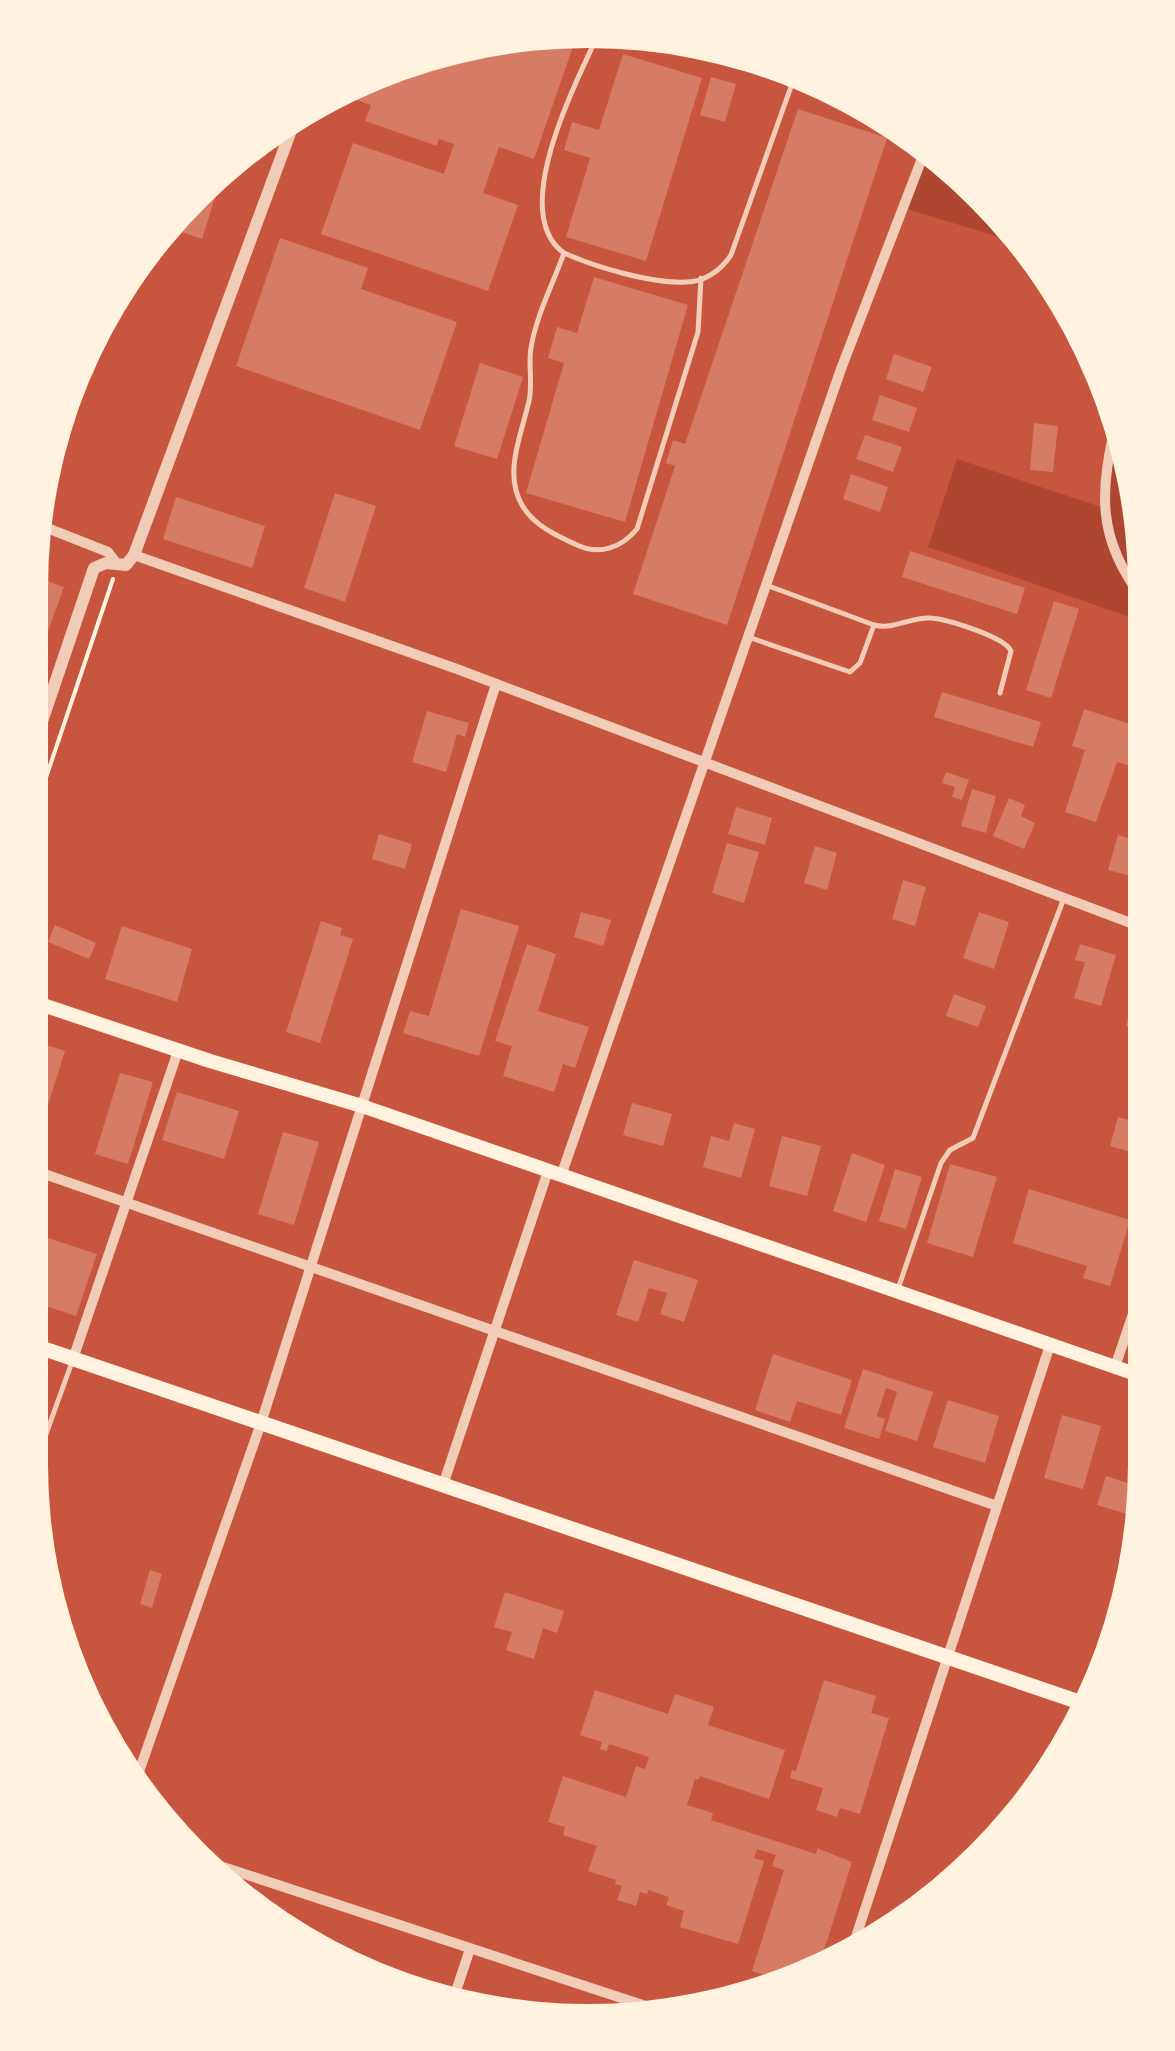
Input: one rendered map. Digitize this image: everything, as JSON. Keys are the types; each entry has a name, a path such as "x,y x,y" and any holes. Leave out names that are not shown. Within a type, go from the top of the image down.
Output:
{"main road":[{"path":"48,1007 362,1106 1128,1372"},
{"path":"48,1350 1073,1700"}],"street":[{"path":"48,704 94,568 99,564 129,563 134,555 288,138"},
{"path":"443,1485 841,369 920,163"},
{"path":"1110,453 1104,481 1104,508 1120,566 1127,576"},
{"path":"51,530 108,552 118,565"},
{"path":"134,555 496,684 1128,922"},
{"path":"140,1766 261,1423 496,684"},
{"path":"73,1359 178,1051"},
{"path":"48,1175 997,1506"},
{"path":"1114,1367 1128,1327"},
{"path":"858,1931 1050,1345"},
{"path":"232,1870 631,2001"},
{"path":"457,1987 470,1949"}],"lane":[{"path":"592,48 557,126 547,161 542,223 551,244 564,254 656,280 688,283 722,268 731,255 789,87"},
{"path":"564,254 532,342 529,400 514,471 520,502 528,514 552,534 585,549 602,550 624,544 636,528 698,332 702,278"},
{"path":"766,585 885,628 930,618 1003,640 1010,651 1000,693"},
{"path":"748,638 850,672 860,663 874,625"},
{"path":"897,1292 941,1164 950,1150 973,1138 1064,898"},
{"path":"48,1429 73,1359"}],"path":[{"path":"48,772 118,565"}],"shaded area":[{"path":"920,163 997,236 903,208"},
{"path":"1111,458 1123,517 1128,616 928,547 957,459 1104,508"}],"building":[{"path":"572,48 534,159 499,147 483,193 518,205 488,291 321,234 353,143 444,174 454,144 439,139 437,146 365,121 371,105 356,100 448,66 517,52"},
{"path":"623,54 702,78 646,261 566,237 590,158 564,150 572,122 599,130"},
{"path":"711,77 736,84 725,122 700,115"},
{"path":"798,109 887,138 727,625 633,594 675,466 666,463 673,440 685,444"},
{"path":"215,197 202,239 181,232"},
{"path":"280,238 368,268 361,289 457,322 420,430 236,366"},
{"path":"594,277 688,305 625,522 526,493 564,363 548,358 557,327 577,333"},
{"path":"894,354 932,367 923,392 886,379"},
{"path":"480,363 523,377 497,459 454,446"},
{"path":"880,395 917,408 909,432 872,420"},
{"path":"1034,423 1058,426 1053,472 1030,470"},
{"path":"865,435 902,447 893,472 856,459"},
{"path":"851,474 888,487 880,512 843,499"},
{"path":"335,493 376,506 345,602 304,588"},
{"path":"176,497 265,526 252,568 163,539"},
{"path":"910,551 1025,588 1017,614 902,577"},
{"path":"48,581 64,587 48,631"},
{"path":"1054,601 1079,609 1051,698 1026,690"},
{"path":"942,692 1041,722 1033,747 934,717"},
{"path":"1084,709 1128,723 1128,765 1117,762 1096,822 1065,812 1085,750 1072,746"},
{"path":"427,711 469,723 465,737 457,734 446,772 412,762"},
{"path":"946,772 969,780 962,800 952,797 955,787 942,783"},
{"path":"972,789 996,796 986,833 961,826"},
{"path":"1009,798 1025,805 1021,816 1035,823 1024,849 993,836"},
{"path":"736,807 772,818 765,845 728,834"},
{"path":"379,834 412,844 405,869 372,859"},
{"path":"1118,835 1128,838 1128,875 1108,870"},
{"path":"727,843 759,852 744,903 712,893"},
{"path":"815,846 837,853 827,890 804,883"},
{"path":"903,880 926,887 915,926 892,919"},
{"path":"461,909 519,926 479,1056 403,1033 410,1011 429,1016"},
{"path":"581,912 611,920 603,946 574,937"},
{"path":"979,912 1009,922 994,969 963,958"},
{"path":"321,921 342,928 340,935 353,939 320,1043 286,1032"},
{"path":"55,925 96,943 89,959 48,942"},
{"path":"122,926 192,949 177,1002 105,979"},
{"path":"527,944 556,954 538,1011 589,1027 575,1068 563,1064 554,1092 503,1076 512,1046 495,1041"},
{"path":"1080,944 1116,955 1101,1006 1074,998 1085,962 1075,960"},
{"path":"954,994 986,1006 978,1027 946,1016"},
{"path":"48,1046 65,1051 48,1105"},
{"path":"120,1073 153,1082 128,1164 95,1154"},
{"path":"177,1092 239,1111 224,1159 162,1140"},
{"path":"632,1103 672,1114 663,1146 623,1135"},
{"path":"1118,1117 1128,1120 1128,1151 1110,1146"},
{"path":"734,1123 755,1129 741,1178 703,1167 711,1136 729,1141"},
{"path":"283,1132 319,1142 294,1225 258,1214"},
{"path":"782,1136 821,1146 807,1196 769,1186"},
{"path":"852,1153 885,1165 866,1222 833,1211"},
{"path":"950,1164 997,1177 973,1257 927,1243"},
{"path":"895,1169 922,1177 906,1229 879,1221"},
{"path":"1029,1189 1128,1219 1110,1286 1083,1278 1087,1266 1013,1243"},
{"path":"48,1238 97,1254 76,1316 48,1307"},
{"path":"634,1260 698,1280 684,1322 660,1314 667,1293 649,1288 638,1322 616,1315"},
{"path":"773,1354 852,1380 841,1415 797,1401 790,1422 755,1410"},
{"path":"863,1369 933,1392 917,1441 885,1431 897,1392 886,1388 877,1416 885,1419 879,1439 844,1428"},
{"path":"948,1400 999,1416 985,1463 933,1447"},
{"path":"1062,1415 1101,1426 1083,1489 1044,1478"},
{"path":"1106,1476 1127,1483 1125,1513 1097,1505"},
{"path":"150,1570 162,1574 152,1608 140,1604"},
{"path":"505,1592 564,1611 557,1633 543,1628 534,1659 506,1650 512,1632 494,1627"},
{"path":"824,1680 876,1696 871,1713 889,1718 860,1814 840,1808 837,1817 816,1810 823,1788 790,1778 792,1770 796,1771"},
{"path":"595,1690 668,1714 675,1694 714,1707 708,1725 785,1750 769,1799 700,1776 695,1779 687,1805 713,1813 711,1820 816,1854 817,1848 852,1862 824,1949 763,1974 752,1971 784,1870 772,1866 776,1855 757,1849 754,1858 764,1861 738,1944 680,1927 684,1911 666,1905 669,1897 648,1890 647,1894 640,1892 636,1906 617,1900 622,1886 615,1884 616,1880 588,1871 597,1846 563,1835 565,1827 548,1822 563,1776 626,1797 636,1766 645,1769 649,1757 609,1744 607,1751 600,1749 602,1742 580,1735"}]}
